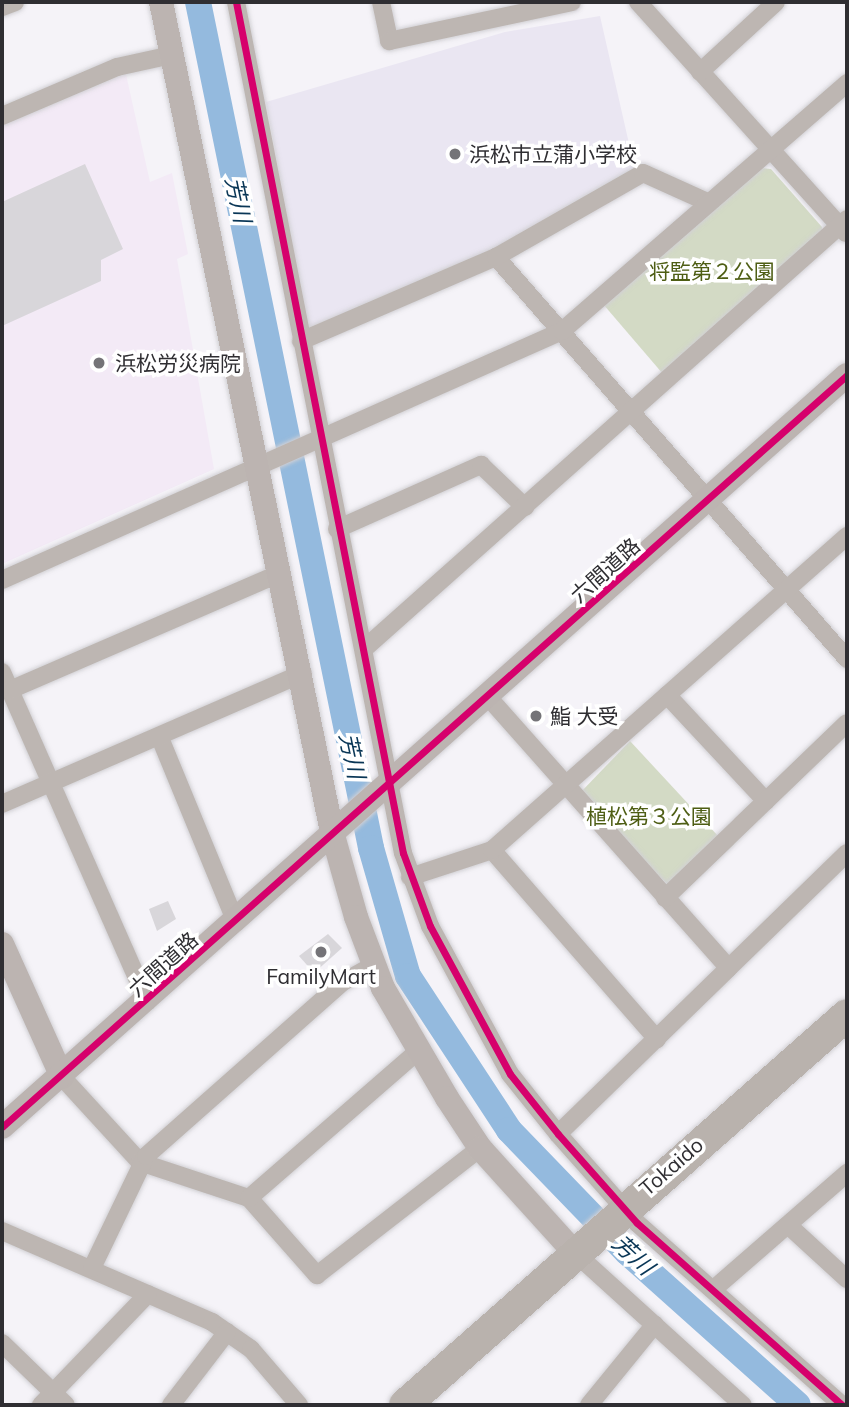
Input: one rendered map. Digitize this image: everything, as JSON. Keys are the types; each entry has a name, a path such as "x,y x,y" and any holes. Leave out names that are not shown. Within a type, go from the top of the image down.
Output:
{"highway":[{"name":"Tokaido","path":"405,1405 623,1208 847,1015"}],"street":[{"path":"2,8 15,2"},
{"path":"162,2 262,468 280,573 372,966 418,1051 480,1148 655,1325 741,1404"},
{"path":"236,2 318,444 365,648 387,785 410,877 464,996 510,1074 558,1134 623,1208 716,1287 842,1405"},
{"path":"381,2 389,41 572,2"},
{"path":"365,648 632,409 845,227 638,2"},
{"path":"700,72 776,2"},
{"path":"2,116 117,67 172,55"},
{"path":"2,580 318,444 562,331 705,201 847,83"},
{"path":"301,341 496,257 643,173 705,201"},
{"path":"496,257 632,409 847,659"},
{"name":"六間道路","path":"2,1127 147,1002 338,827 488,698 847,375"},
{"path":"337,529 485,464 525,507"},
{"path":"410,877 492,850 847,536"},
{"path":"10,691 280,573"},
{"path":"2,672 147,1002"},
{"path":"2,804 160,738 303,673"},
{"path":"667,695 766,801"},
{"path":"488,698 729,968"},
{"path":"665,898 847,723"},
{"path":"160,738 236,922"},
{"path":"492,850 657,1039"},
{"path":"558,1134 847,853"},
{"path":"4,956 62,1077 140,1162 249,1198 317,1275 480,1148"},
{"path":"92,1268 140,1162 343,982 372,966"},
{"path":"249,1198 418,1051"},
{"path":"716,1287 847,1173"},
{"path":"788,1225 847,1279"},
{"path":"2,1250 8,1234 92,1268 227,1332 299,1405"},
{"path":"2,1343 53,1401 148,1294"},
{"path":"589,1405 655,1325"},
{"path":"171,1405 227,1332"}],"shaded area":[{"path":"600,16 635,170 556,218 407,292 308,328 266,102 505,32"},
{"name":"浜松労災病院","path":"125,70 150,182 172,173 188,254 177,259 214,469 2,564 2,124"}],"green space":[{"name":"将監第２公園","path":"761,168 771,169 822,227 822,237 663,374 603,304"},
{"name":"植松第３公園","path":"630,741 719,837 668,885 579,794"}],"building":[{"path":"85,164 123,249 101,260 101,281 2,326 2,202"},
{"path":"168,901 176,919 157,931 149,909"},
{"name":"FamilyMart","path":"328,934 342,948 314,973 299,956"}],"waterway":[{"name":"芳川","path":"198,2 371,848 408,976 509,1130 627,1252 798,1405"}],"cycle path":[{"path":"236,2 403,853 430,926 510,1074 558,1134 637,1223 842,1405"},
{"path":"2,1127 847,375"}],"place":[{"name":"浜松市立蒲小学校","path":"455,154"},
{"name":"浜松労災病院","path":"99,363"},
{"name":"鮨 大受","path":"536,716"},
{"name":"FamilyMart","path":"321,952"}]}
